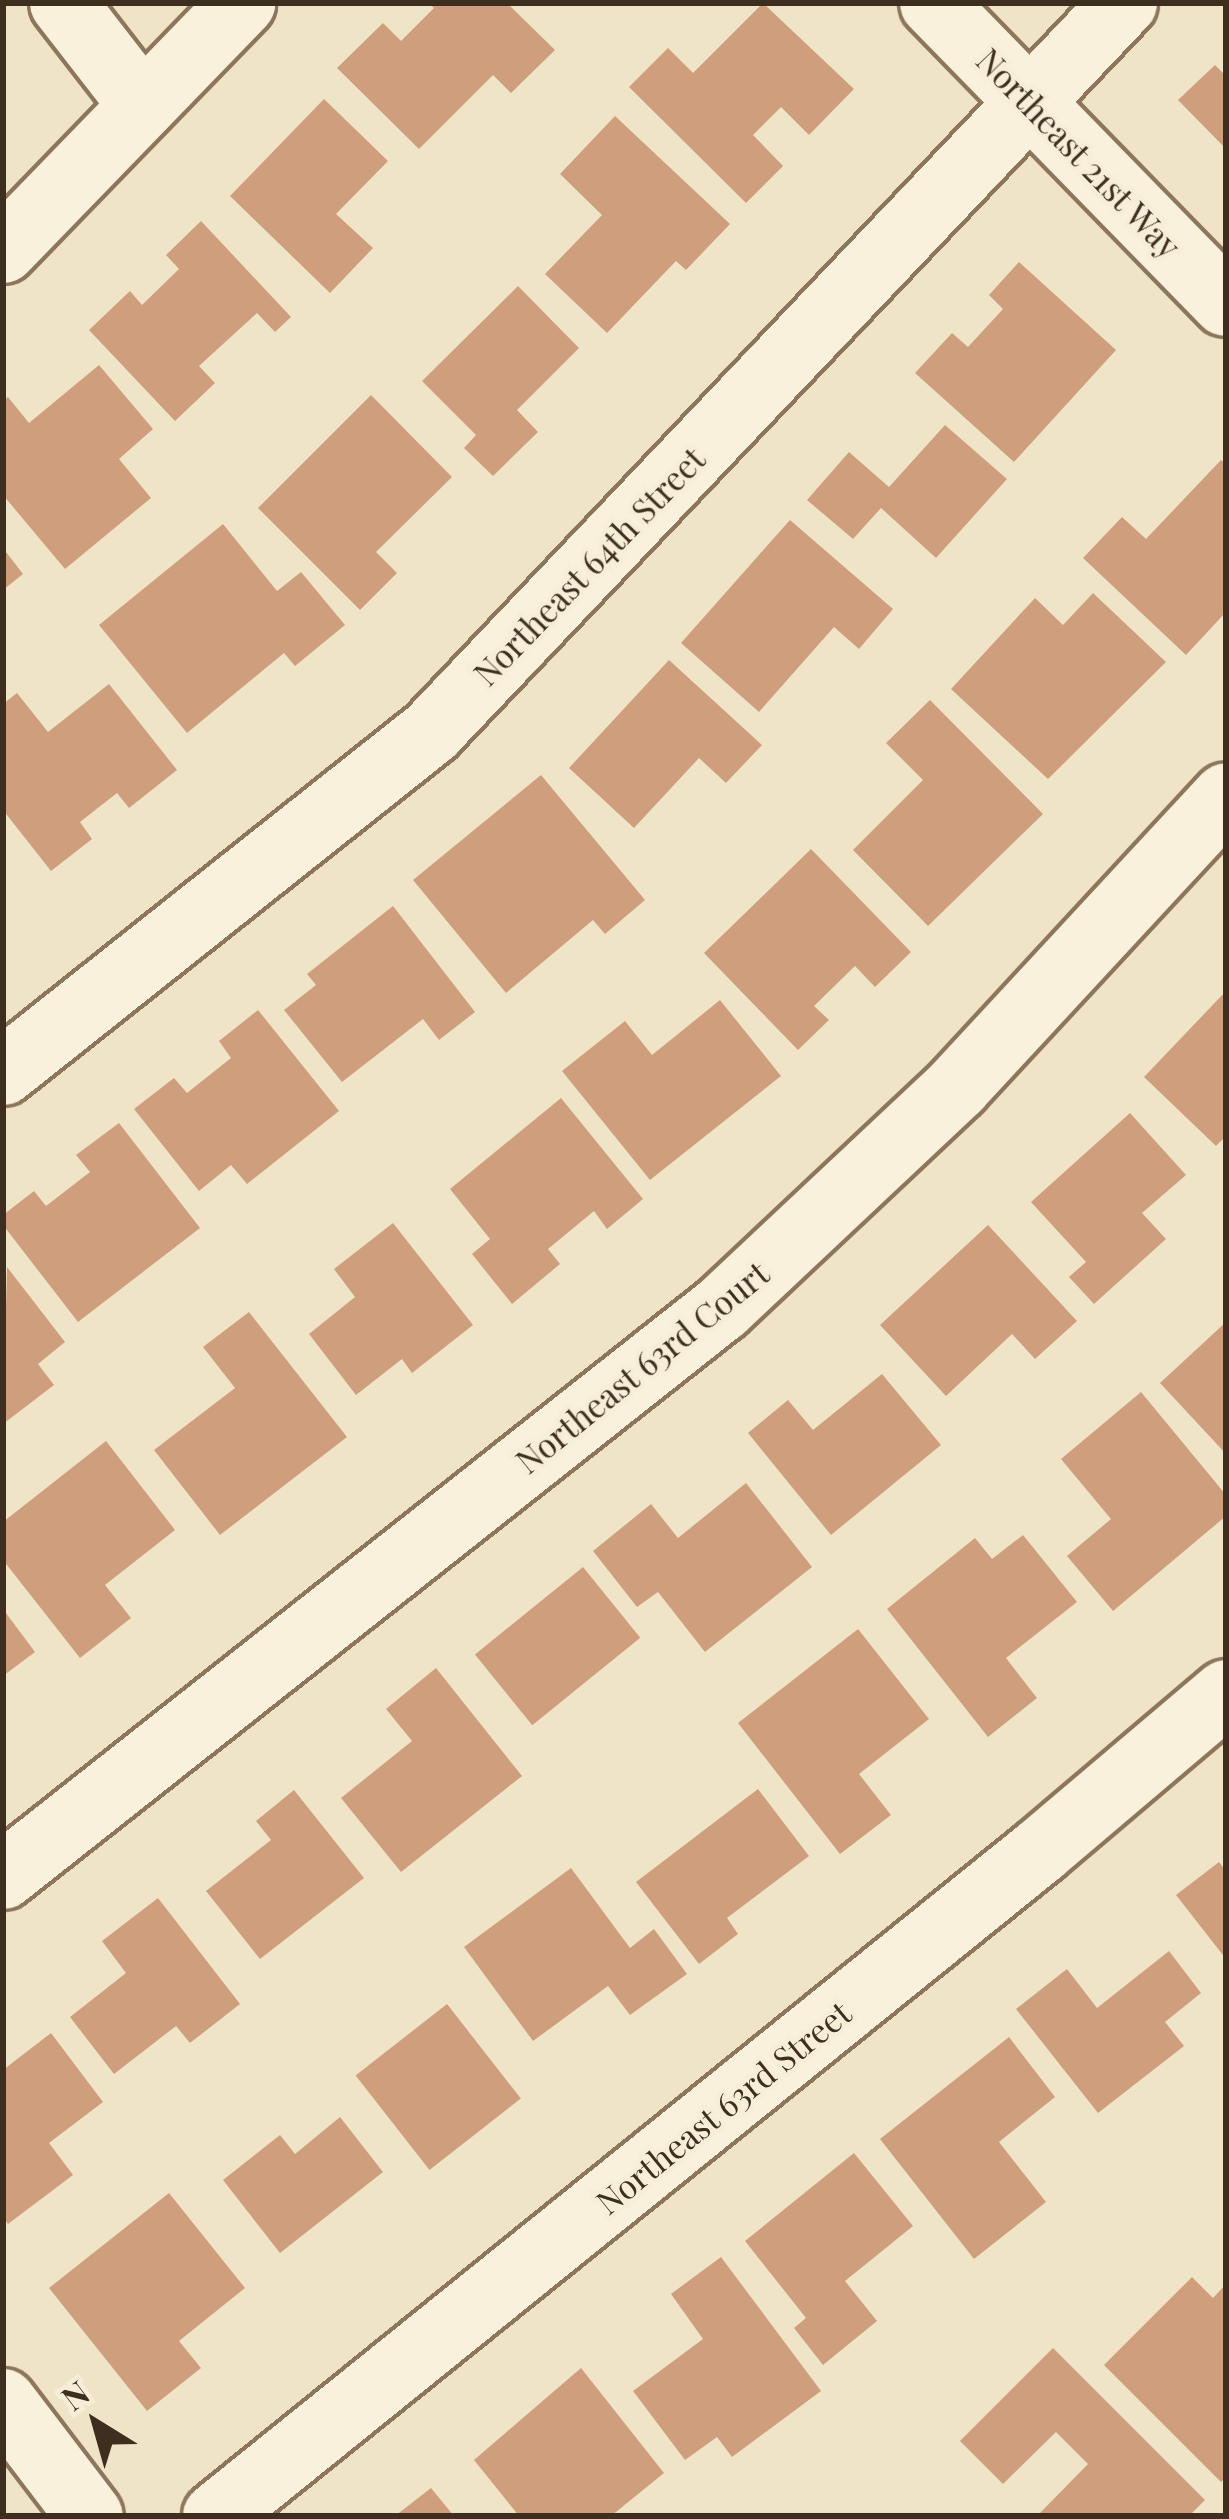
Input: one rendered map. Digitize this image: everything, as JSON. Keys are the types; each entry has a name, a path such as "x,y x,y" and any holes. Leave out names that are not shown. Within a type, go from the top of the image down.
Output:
{"street":[{"path":"63,3 143,106"},
{"path":"3,250 242,3"},
{"name":"Northeast 21st Way","path":"933,3 1226,303"},
{"name":"Northeast 64th Street","path":"3,1072 431,732 1124,3"},
{"name":"Northeast 63rd Court","path":"3,1876 722,1307 957,1087 1226,796"},
{"name":"Northeast 63rd Street","path":"216,2516 1040,1851 1226,1693"},
{"path":"3,2402 89,2516"}],"building":[{"path":"428,3 507,3 555,50 511,93 493,75 419,149 337,68 383,23 401,41 434,8"},
{"path":"763,3 854,89 809,135 781,107 753,135 783,166 746,203 629,87 668,48 693,73"},
{"path":"1215,65 1226,76 1226,149 1178,100"},
{"path":"324,99 388,161 336,214 373,248 330,293 230,196"},
{"path":"615,116 730,224 686,270 676,261 607,333 545,274 602,215 560,174"},
{"path":"201,221 291,317 275,332 257,313 199,366 215,383 175,421 89,330 130,291 142,305 179,269 166,255"},
{"path":"1019,262 1116,350 1014,462 915,373 952,333 968,347 1003,309 989,295"},
{"path":"518,286 579,348 517,410 538,432 493,476 464,448 476,435 422,381"},
{"path":"99,365 153,429 119,459 151,498 65,569 3,495 3,401 8,397 29,423"},
{"path":"371,395 452,477 376,552 397,573 360,610 258,508"},
{"path":"945,425 1007,479 936,558 881,508 853,539 807,500 849,452 889,487"},
{"path":"1221,460 1226,464 1226,612 1186,655 1083,558 1122,517 1146,539"},
{"path":"790,520 893,609 859,649 834,627 759,712 681,643"},
{"path":"223,524 277,591 301,572 345,625 295,666 284,653 187,733 99,625"},
{"path":"3,548 23,574 3,590"},
{"path":"1093,593 1166,662 1048,779 951,689 1035,598 1063,625"},
{"path":"669,660 762,745 726,783 699,758 634,828 569,768"},
{"path":"109,684 177,770 129,808 117,793 80,822 92,839 51,871 3,810 3,704 17,693 48,732"},
{"path":"930,700 1043,814 928,926 853,850 923,780 886,743"},
{"path":"541,775 645,900 605,934 593,920 506,993 413,880"},
{"path":"811,849 911,952 875,987 855,966 814,1006 829,1020 798,1050 704,953"},
{"path":"393,906 475,1012 439,1040 423,1019 342,1082 284,1010 316,985 307,974"},
{"path":"1226,991 1226,1136 1216,1146 1144,1077"},
{"path":"720,1000 781,1076 650,1180 562,1071 625,1021 652,1055"},
{"path":"258,1010 339,1111 247,1184 231,1165 199,1191 134,1109 174,1078 187,1093 231,1058 219,1041"},
{"path":"561,1098 643,1199 607,1229 594,1211 548,1249 560,1264 512,1304 472,1254 490,1239 450,1189"},
{"path":"1130,1113 1186,1175 1142,1213 1166,1239 1094,1304 1069,1277 1086,1262 1031,1202"},
{"path":"119,1123 200,1228 78,1322 3,1225 3,1215 34,1191 46,1206 90,1172 76,1155"},
{"path":"393,1223 473,1325 412,1373 402,1359 356,1395 309,1334 355,1297 334,1269"},
{"path":"988,1225 1077,1321 1035,1359 1012,1334 946,1396 880,1325"},
{"path":"7,1267 65,1342 38,1364 54,1385 3,1424"},
{"path":"249,1312 347,1437 220,1535 154,1450 235,1388 203,1347"},
{"path":"1226,1322 1226,1454 1160,1383"},
{"path":"882,1374 941,1445 831,1535 748,1433 788,1400 813,1430"},
{"path":"1141,1392 1226,1495 1226,1516 1113,1611 1067,1556 1111,1519 1061,1459"},
{"path":"106,1441 175,1530 105,1585 131,1618 80,1658 3,1560 3,1522"},
{"path":"746,1483 812,1567 705,1652 658,1592 637,1607 593,1551 651,1504 678,1538"},
{"path":"1023,1535 1077,1602 1006,1658 1037,1698 988,1737 887,1609 975,1538 992,1559"},
{"path":"583,1567 640,1638 532,1725 475,1654"},
{"path":"3,1609 35,1652 3,1676"},
{"path":"858,1629 929,1719 859,1774 891,1815 840,1854 738,1723"},
{"path":"436,1668 522,1776 401,1872 341,1798 412,1741 386,1709"},
{"path":"758,1789 809,1856 727,1918 738,1934 699,1964 636,1882"},
{"path":"294,1790 364,1878 260,1959 206,1891 271,1840 256,1821"},
{"path":"1219,1862 1226,1871 1226,1959 1176,1895"},
{"path":"571,1868 630,1948 654,1929 687,1974 630,2015 608,1986 533,2041 464,1947"},
{"path":"158,1898 240,2004 190,2043 176,2026 114,2074 70,2017 126,1973 102,1941"},
{"path":"1169,1951 1201,1993 1165,2022 1184,2046 1098,2113 1016,2009 1067,1969 1097,2008"},
{"path":"447,2004 521,2099 429,2170 356,2075"},
{"path":"51,2033 103,2102 49,2143 73,2175 8,2224 3,2217 3,2070"},
{"path":"1009,2037 1055,2097 999,2142 1046,2202 974,2259 880,2139"},
{"path":"340,2117 383,2172 280,2253 223,2180 280,2135 295,2154"},
{"path":"854,2153 913,2226 845,2281 877,2321 823,2365 794,2328 806,2318 745,2241"},
{"path":"169,2193 245,2288 179,2341 201,2368 147,2411 49,2288"},
{"path":"721,2257 821,2391 732,2457 717,2437 685,2460 633,2391 703,2339 671,2294"},
{"path":"1192,2277 1213,2298 1226,2284 1226,2477 1221,2482 1104,2365"},
{"path":"1053,2348 1205,2500 1189,2516 1037,2516 1088,2464 1056,2432 1003,2484 960,2441"},
{"path":"581,2368 664,2473 611,2516 519,2516 474,2460"},
{"path":"431,2488 454,2516 395,2516"}]}
